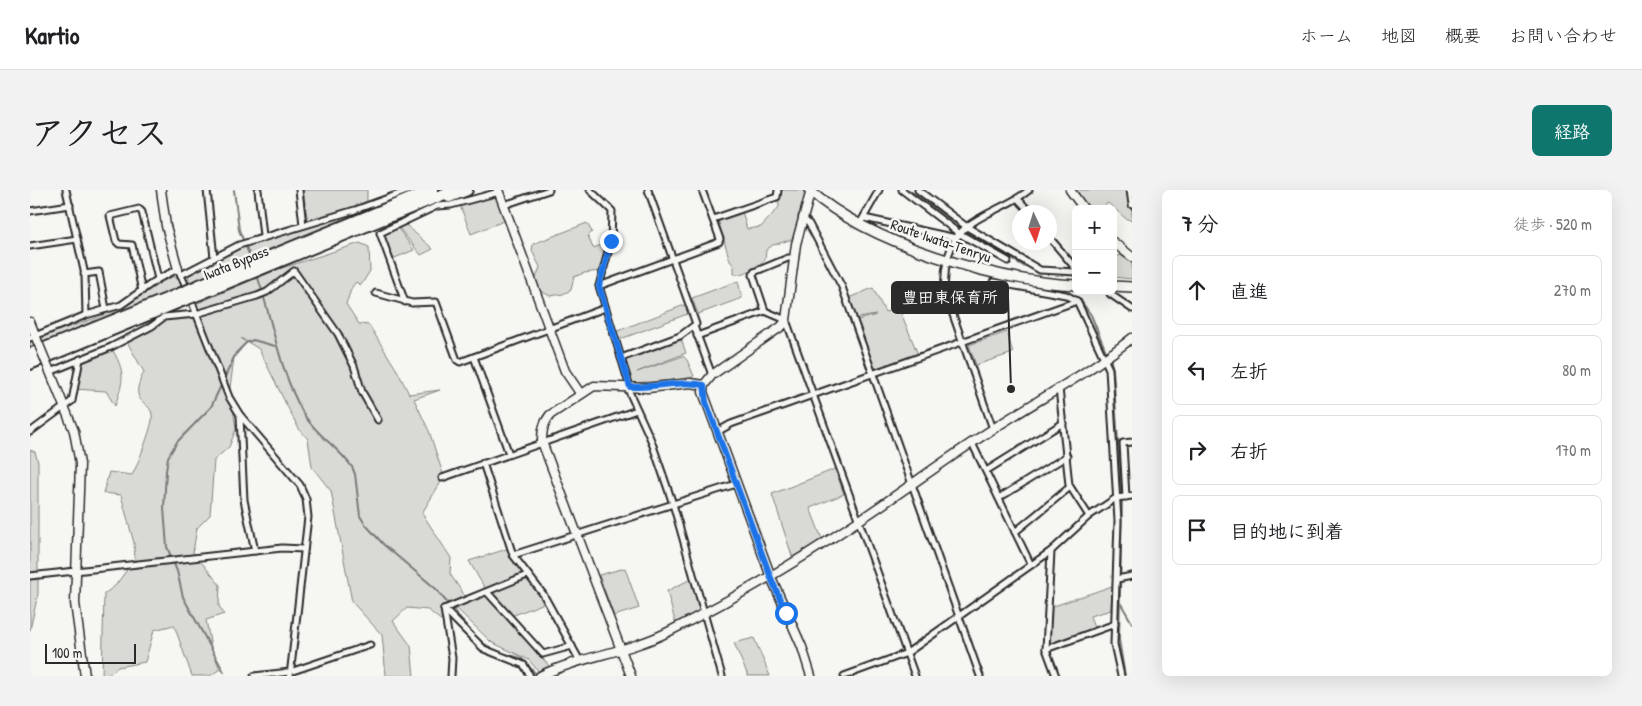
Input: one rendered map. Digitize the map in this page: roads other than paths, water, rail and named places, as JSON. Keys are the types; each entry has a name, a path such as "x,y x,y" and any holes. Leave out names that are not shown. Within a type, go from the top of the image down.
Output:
{"highway":[{"path":"410,199 425,190"},
{"name":"Iwata Bypass","path":"30,354 199,290 432,190"},
{"name":"Iwata Bypass","path":"410,199 454,190"},
{"path":"410,199 467,190"},
{"name":"Iwata Bypass","path":"30,364 181,297"}],"main road":[{"name":"Route Iwata-Tenryu","path":"810,191 862,221 948,260 1016,278 1072,285"},
{"path":"1117,289 1132,287"}],"street":[{"path":"66,190 84,274 86,315"},
{"path":"161,190 166,226 185,284"},
{"path":"207,190 214,258"},
{"path":"258,190 263,236"},
{"path":"299,190 303,225"},
{"path":"504,205 549,190"},
{"path":"590,190 612,211 611,241 599,286 628,387 651,440 673,504 722,676"},
{"path":"648,190 696,319 694,326 712,376"},
{"path":"599,286 719,242 720,239 702,190"},
{"path":"713,219 777,197 778,190"},
{"path":"879,190 862,221 962,231"},
{"path":"902,190 1008,261"},
{"path":"918,190 962,231 1040,270 1072,270"},
{"path":"993,428 945,292 944,272 962,231 1018,199 1029,190"},
{"path":"1070,190 1081,205"},
{"path":"1130,190 1132,205"},
{"path":"405,302 380,233 438,206 451,205 499,191 565,371 580,393"},
{"path":"810,191 802,217 794,258 786,320 782,326 712,376 704,385 706,402 736,484 771,578 802,647 811,676"},
{"path":"34,338 86,315 121,305 158,279 214,258 238,245 355,210 410,199"},
{"path":"1018,199 1024,205"},
{"path":"30,211 70,205"},
{"path":"142,291 132,245 119,244 116,241 110,216 139,209 142,212 158,279"},
{"path":"802,217 809,224 842,287 980,676"},
{"path":"30,246 77,239"},
{"path":"1117,245 1132,257"},
{"path":"1057,246 1072,265"},
{"path":"794,258 788,258 754,272 753,275 765,310 786,320 915,676"},
{"path":"50,370 80,360 119,343 152,326 164,317 196,314 257,296 294,271 338,334 354,366 362,392 378,420"},
{"path":"84,274 99,272 106,309"},
{"path":"993,282 1066,295 1077,301 1109,369 1116,498 1117,579 1114,644 1121,676"},
{"path":"376,293 405,302 436,302 460,362 605,308"},
{"path":"1117,295 1132,309"},
{"path":"717,432 731,424 1077,301"},
{"path":"193,305 229,397 240,415 300,485 306,498 308,517 290,674"},
{"path":"697,336 765,310"},
{"path":"30,322 34,338 65,405 74,431 80,464 75,614 85,676"},
{"path":"621,358 680,336 694,326"},
{"path":"542,676 580,661 623,650 670,631 771,578 859,521 993,428 1104,360 1132,338"},
{"path":"474,357 509,454"},
{"path":"30,432 72,401 80,360"},
{"path":"631,676 623,650 542,442 544,422 580,393 594,386 648,388 690,382 704,385"},
{"path":"1059,388 1070,488 1089,516"},
{"path":"442,478 542,442 593,427 637,410"},
{"path":"240,415 244,500 255,551"},
{"path":"986,470 1063,423"},
{"path":"1126,497 1123,443 1132,442"},
{"path":"972,443 1031,565"},
{"path":"999,498 1067,456"},
{"path":"483,463 512,555 542,594 580,661"},
{"path":"512,555 736,484"},
{"path":"1015,532 1070,488"},
{"path":"844,676 907,653 958,615 1051,551 1089,516 1116,498 1132,496"},
{"path":"30,576 282,548 304,548"},
{"path":"1051,551 1046,649 1056,676"},
{"path":"444,609 527,575"},
{"path":"1117,579 1132,576"},
{"path":"488,592 543,654 572,646"},
{"path":"444,609 452,658 451,676"},
{"path":"444,609 484,649 524,665 530,676"},
{"path":"1046,649 1115,624"},
{"path":"254,676 290,674 370,645"}],"waterway":[{"path":"234,190 239,230 251,259"},
{"path":"909,190 967,232 1025,267"},
{"path":"257,275 282,362 295,396 308,421 352,467 355,474 360,516 365,524 384,545 435,588 478,640 498,652 521,658 538,676"},
{"path":"1079,298 1091,315 1107,354"},
{"path":"224,672 183,597 177,571 167,547 164,508 168,457 177,442 211,407 236,353 246,343 253,340 275,346"},
{"path":"1110,358 1113,369 1122,500 1119,640 1125,676"},
{"path":"1121,604 1132,623"}],"place":[{"name":"豊田東保育所","path":"1011,389"}]}
